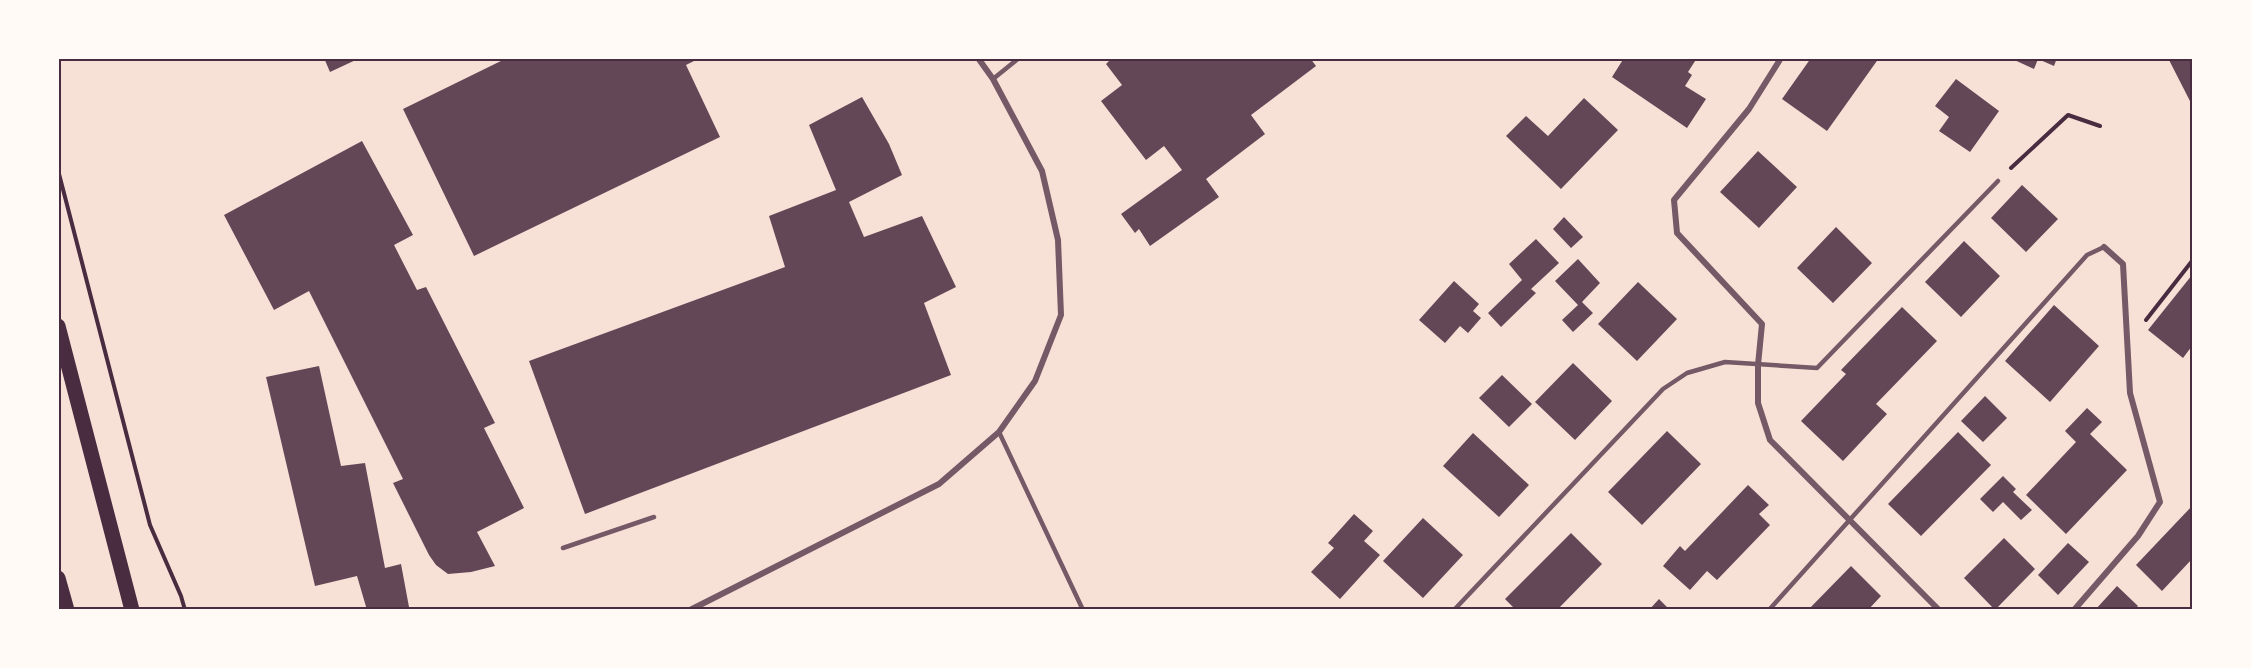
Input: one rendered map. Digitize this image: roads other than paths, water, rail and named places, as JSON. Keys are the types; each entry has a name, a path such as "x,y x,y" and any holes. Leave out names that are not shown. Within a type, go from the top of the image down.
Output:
{"main road":[{"path":"58,326 132,609"},
{"path":"58,578 67,609"}],"street":[{"path":"690,609 939,484 999,432 1035,381 1061,315 1058,240 1042,171 993,79 978,58"},
{"path":"1781,58 1749,109 1674,200 1677,232 1762,324 1758,365 1758,403 1770,440 1848,521 1939,609"},
{"path":"2074,609 2138,536 2160,502 2130,393 2123,264 2104,247"}],"lane":[{"path":"993,79 1018,58"},
{"path":"1454,609 1663,389 1687,373 1725,362 1817,368 1998,181"},
{"path":"1769,609 2087,255 2104,247"},
{"path":"999,432 1083,609"},
{"path":"563,548 654,517"},
{"path":"706,602 710,609"}]}
